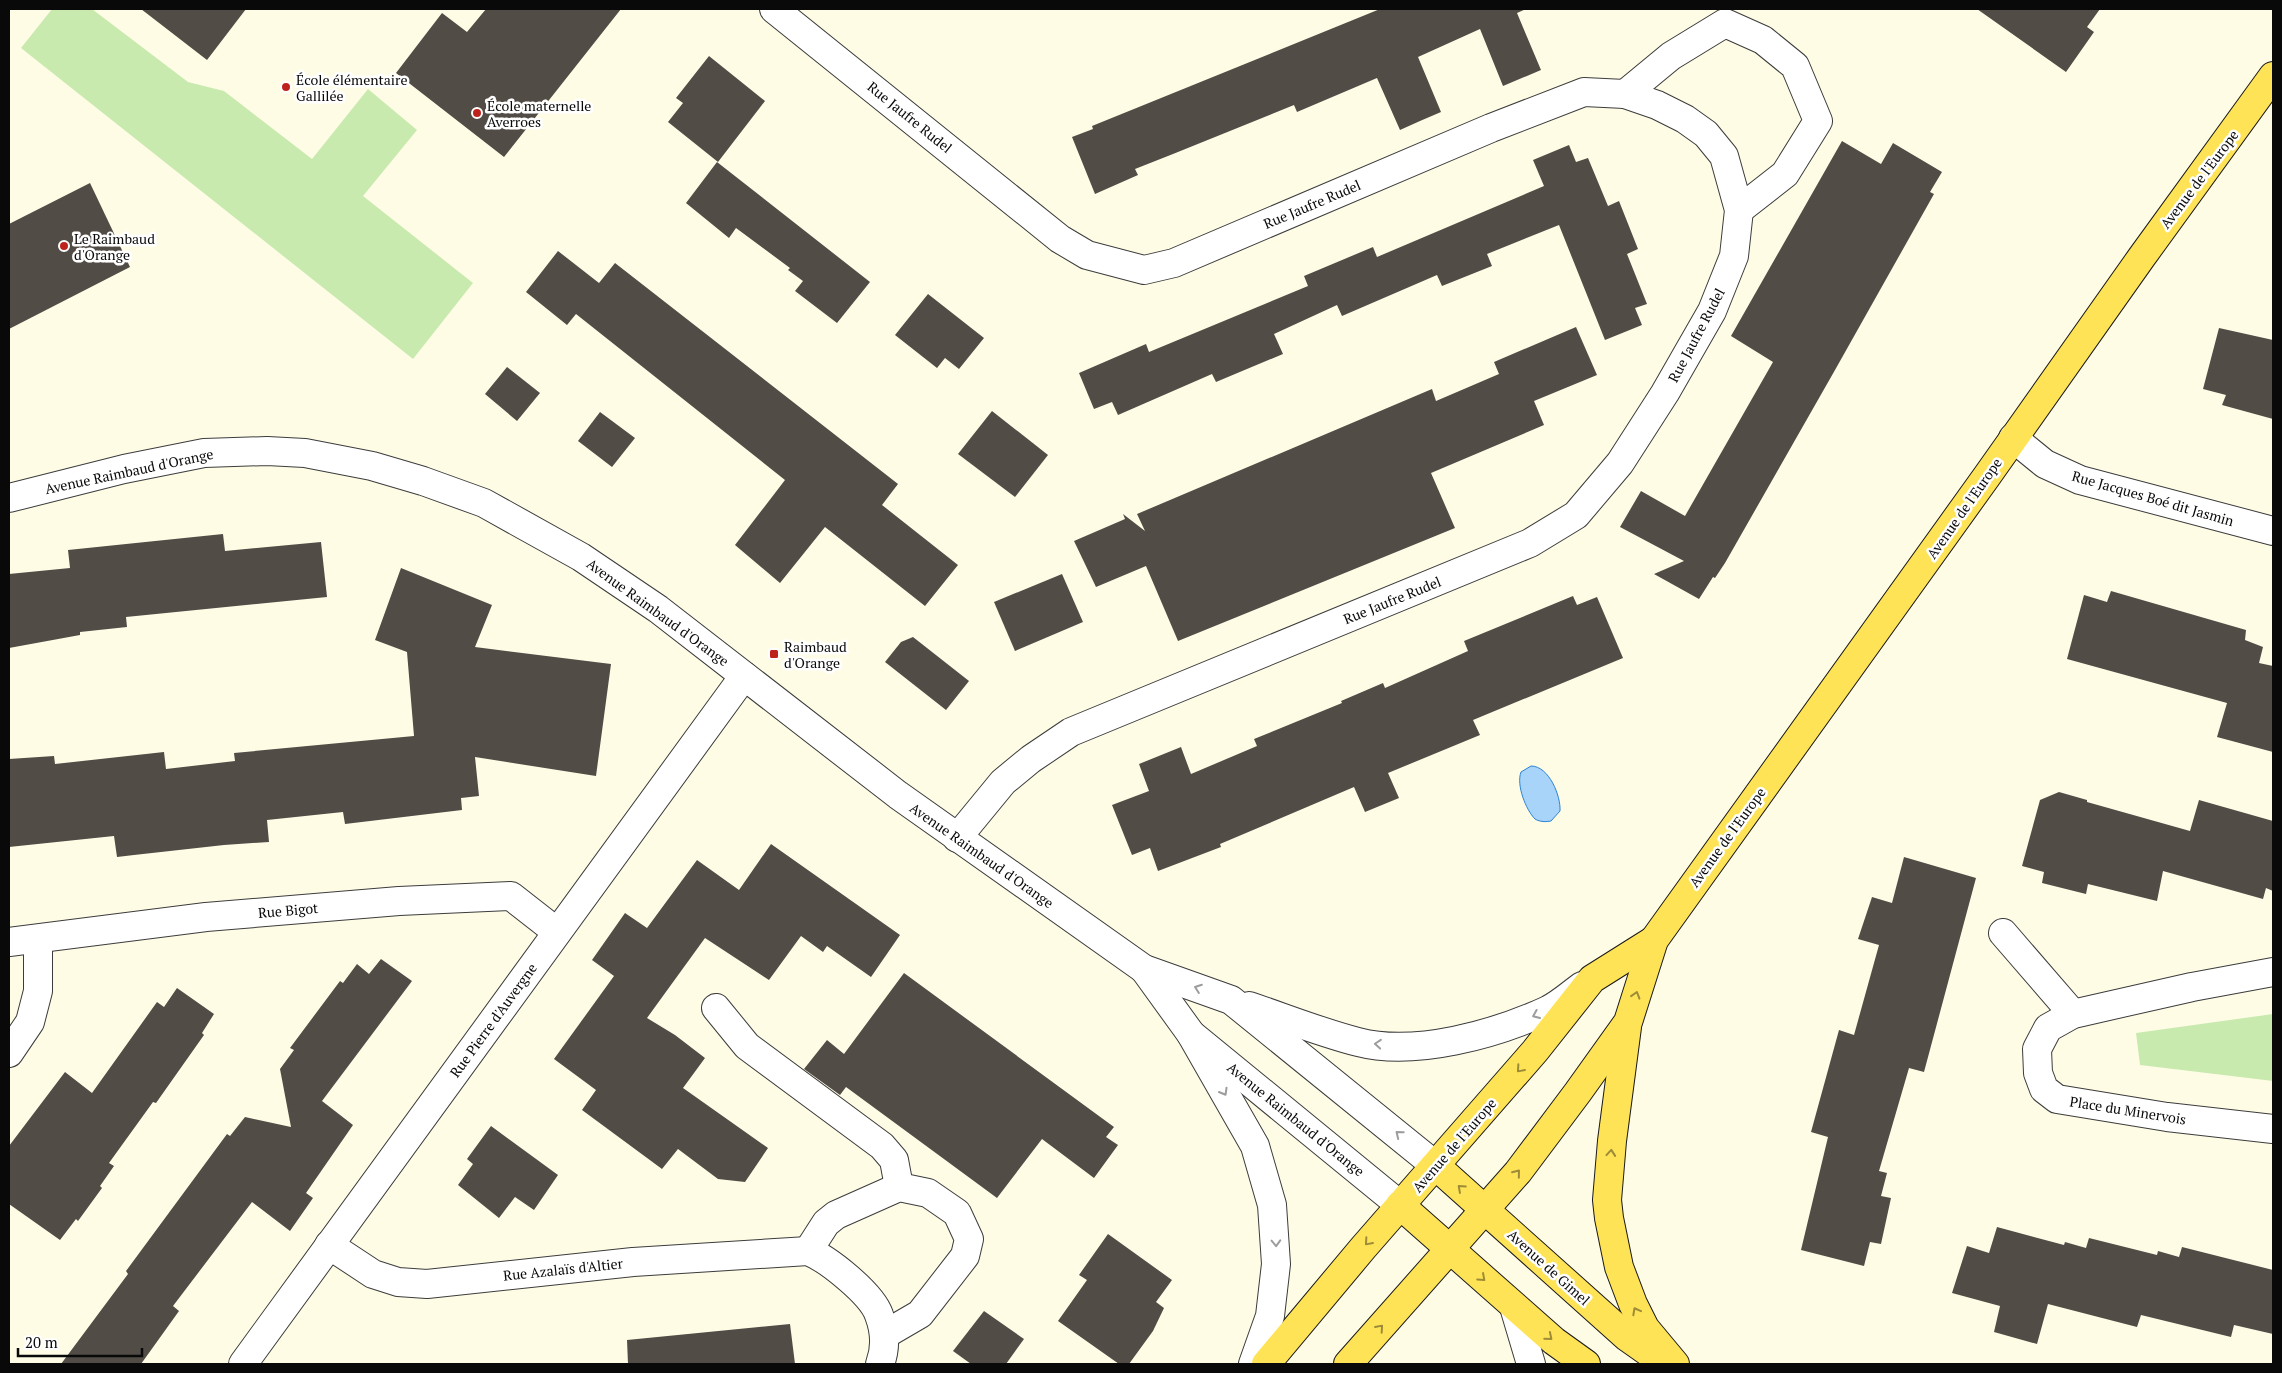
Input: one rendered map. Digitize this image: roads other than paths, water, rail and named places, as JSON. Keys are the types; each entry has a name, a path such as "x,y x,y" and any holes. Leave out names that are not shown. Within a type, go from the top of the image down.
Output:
{"main road":[{"name":"Avenue de l'Europe","path":"1348,1364 1518,1172 1628,1022 1654,940 2273,76"},
{"name":"Avenue de l'Europe","path":"1266,1364 1400,1205 1529,1059 1592,980 1654,940"},
{"path":"1628,1022 1612,1140 1608,1200 1609,1218 1619,1267 1633,1304 1645,1328 1675,1364"},
{"name":"Avenue de Gimel","path":"1436,1166 1627,1337 1666,1364"},
{"path":"1400,1205 1514,1307 1554,1341 1586,1364"}],"street":[{"name":"Rue Jaufre Rudel","path":"774,9 1060,239 1087,254 1144,270 1174,262 1482,132 1584,92 1625,94 1657,105 1685,119 1706,134 1724,156 1739,210 1734,256 1712,311 1665,393 1620,463 1576,515 1530,543 1071,732 1031,759 1003,782 957,838"},
{"path":"1625,94 1671,56 1725,24 1763,40 1795,66 1818,121 1786,174 1739,210"},
{"name":"Rue Jacques Boé dit Jasmin","path":"2013,438 2045,464 2080,480 2273,531"},
{"name":"Avenue Raimbaud d'Orange","path":"9,498 204,453 267,451 305,453 372,466 423,481 484,503 581,557 658,609 957,838 1144,969 1360,1043 1398,1046 1457,1041 1501,1029 1550,1009 1592,980"},
{"name":"Rue Pierre d'Auvergne","path":"243,1364 744,676"},
{"name":"Rue Bigot","path":"9,942 206,917 399,901 511,896 557,932"},
{"path":"2002,933 2073,1014"},
{"path":"9,1053 30,1022 36,999 38,991 38,939"},
{"name":"Avenue Raimbaud d'Orange","path":"1144,969 1191,1034 1255,1146 1272,1205 1276,1264 1270,1316 1253,1364"},
{"name":"Place du Minervois","path":"2273,972 2192,987 2073,1014 2048,1028 2036,1049 2038,1073 2044,1088 2057,1099 2167,1117 2273,1130"},
{"name":"Avenue Raimbaud d'Orange","path":"1231,1000 1436,1166"},
{"path":"716,1008 747,1046 882,1146 894,1160 899,1188"},
{"name":"Avenue Raimbaud d'Orange","path":"1191,1034 1400,1205"},
{"path":"880,1364 884,1355 884,1335 879,1313 854,1283 822,1257 808,1251 826,1223 836,1215 899,1188 928,1193 957,1213 968,1239 965,1256 920,1314 884,1335"},
{"name":"Rue Azalaïs d'Altier","path":"329,1245 373,1274 398,1282 427,1284 633,1262 808,1251"},
{"path":"1514,1307 1531,1364"}],"water":[{"path":"1531,766 1543,771 1556,790 1560,811 1551,821 1543,822 1535,819 1528,810 1523,797 1520,784 1521,772"}],"place":[{"name":"École élémentaire Gallilée","path":"286,87"},
{"name":"École maternelle Averroes","path":"477,113"},
{"name":"Le Raimbaud d'Orange","path":"64,246"},
{"name":"Raimbaud d'Orange","path":"774,654"}]}
